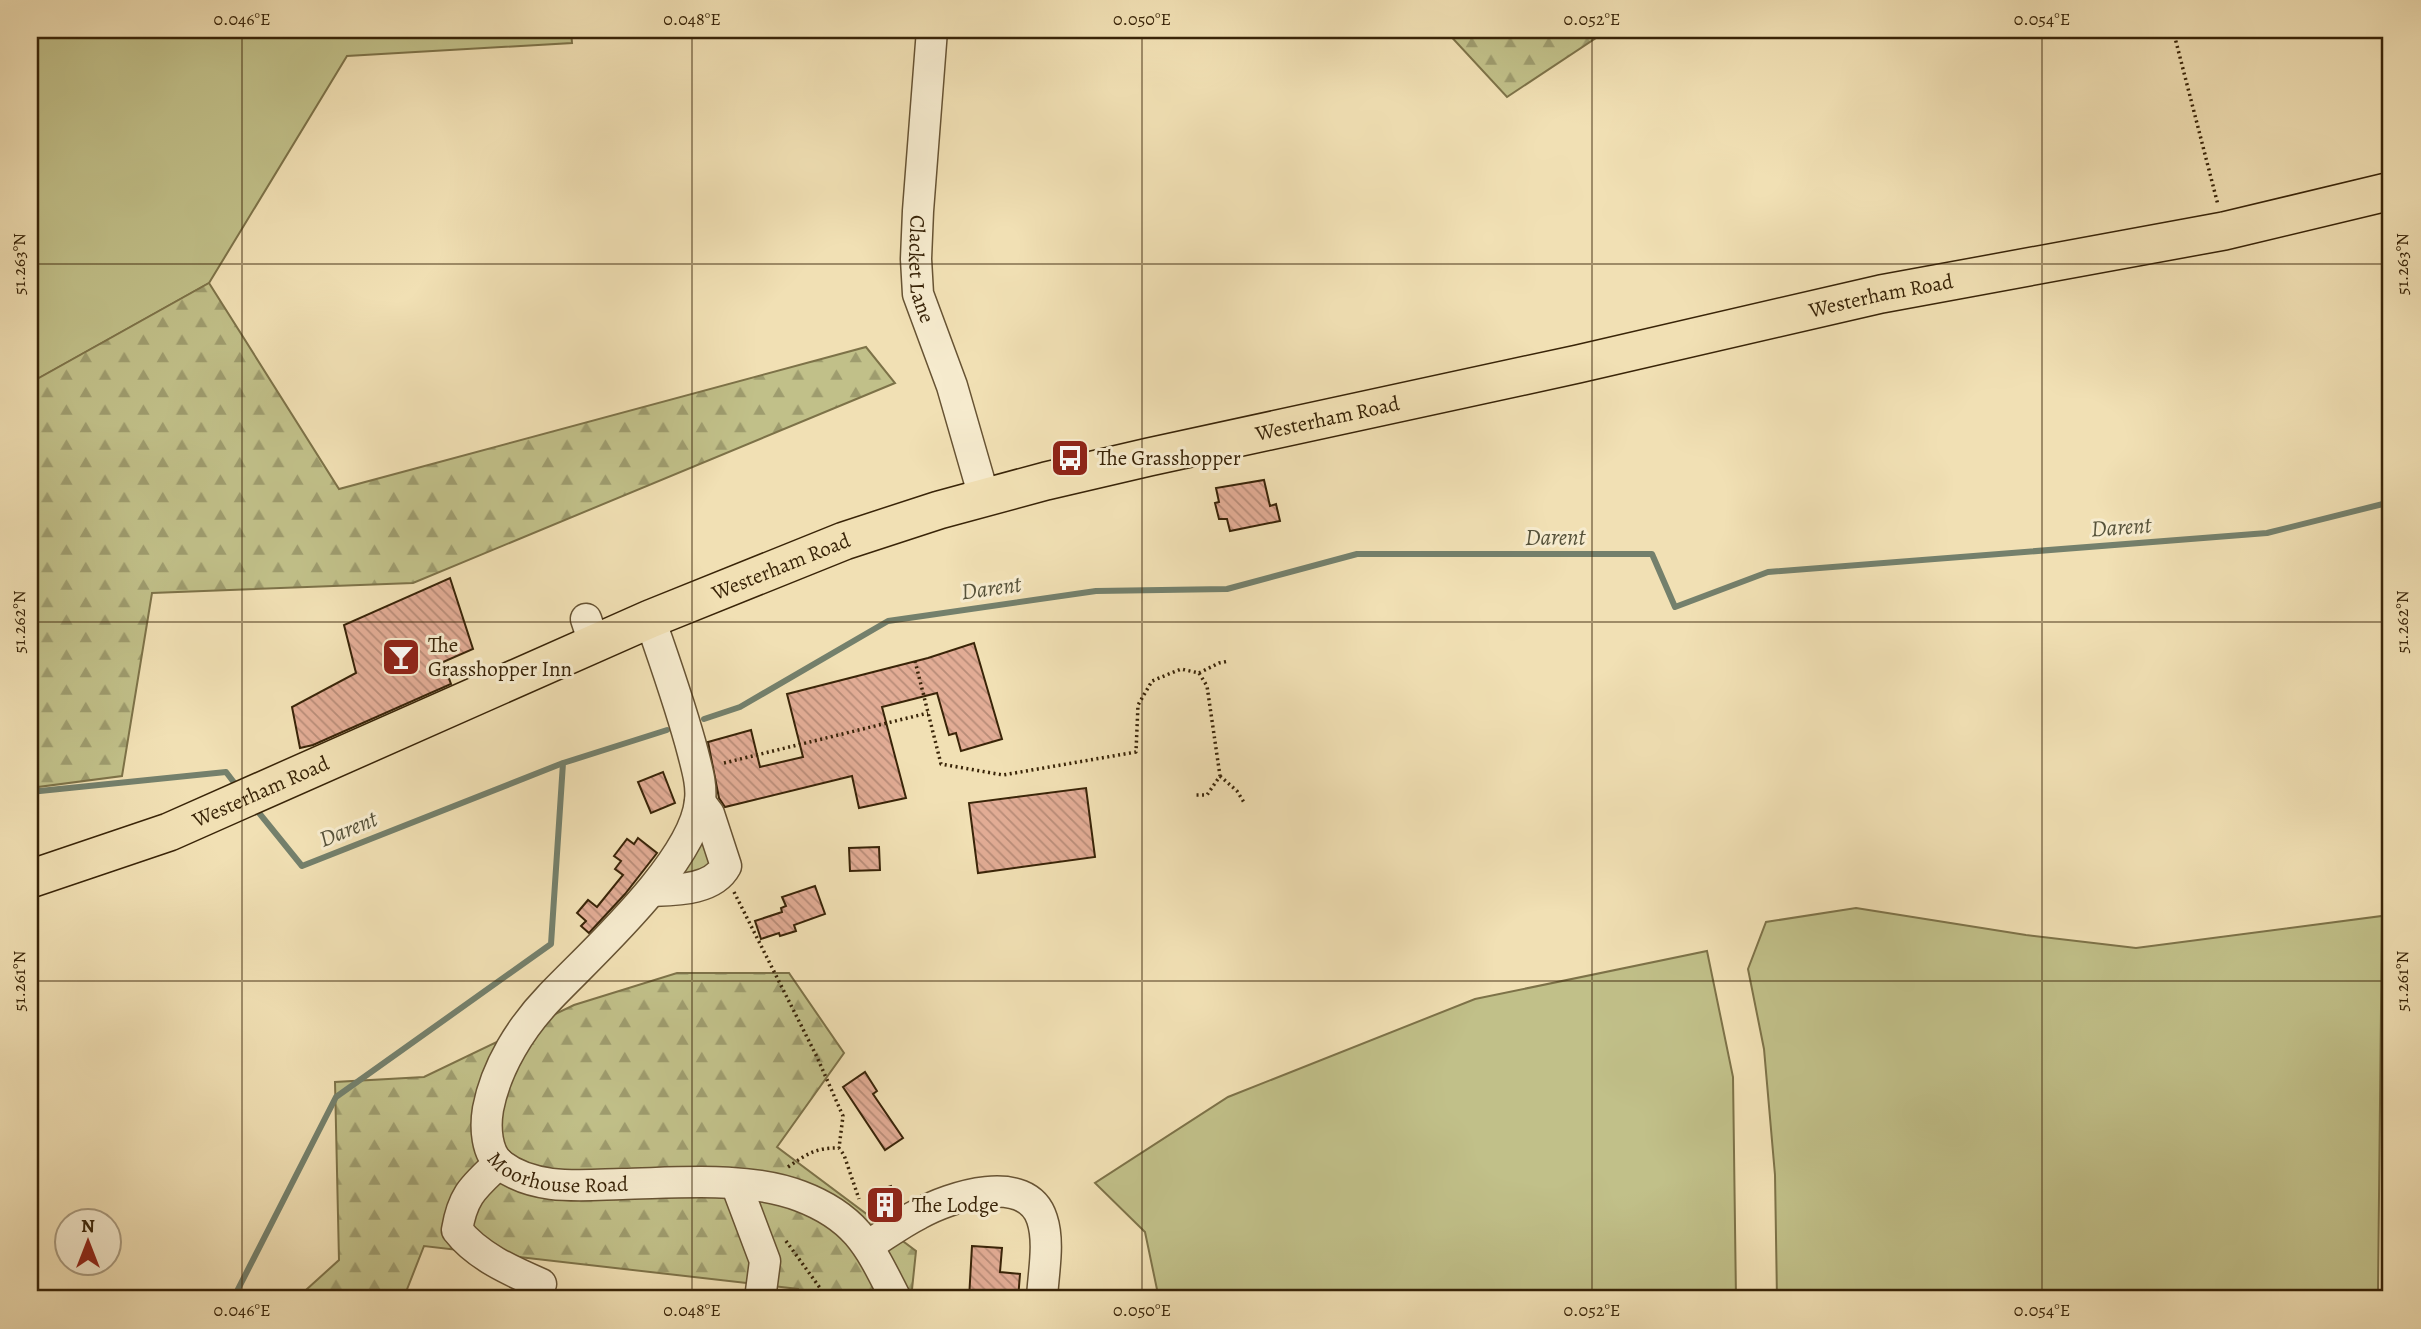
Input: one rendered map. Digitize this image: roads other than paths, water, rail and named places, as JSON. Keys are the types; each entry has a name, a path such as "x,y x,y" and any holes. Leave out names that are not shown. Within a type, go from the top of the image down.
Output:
{"main road":[{"name":"Westerham Road","path":"30,879 113,853 248,799 590,631 650,619 844,541 984,497 1149,457 1578,365 1881,294 2224,231 2391,191"}],"street":[{"name":"Clacket Lane","path":"932,30 918,211 916,281 918,295 952,386 984,497"},
{"name":"Moorhouse Road","path":"650,619 687,729 699,779 700,802 692,830 652,891 533,1015 507,1056 491,1093 486,1121 489,1146 499,1163 523,1177 564,1186 736,1184 770,1188 800,1196 854,1227 869,1245 896,1299"},
{"path":"652,891 674,890 714,881 722,874 726,866 709,814 700,802"},
{"path":"499,1163 470,1191 460,1213 457,1230 466,1241 499,1263 541,1284"},
{"path":"736,1184 765,1261 760,1299"},
{"path":"869,1245 920,1213 965,1196 998,1190 1013,1193 1026,1198 1042,1217 1045,1233 1042,1299"}],"waterway":[{"name":"Darent","path":"704,719 740,707 888,621 1096,591 1227,589 1357,554 1652,554 1675,607 1768,572 2267,533 2391,502"},
{"name":"Darent","path":"255,808 302,866 563,763 667,730"},
{"path":"233,1299 336,1097 551,944 563,763"},
{"name":"Darent","path":"30,792 226,772 239,789"}],"place":[{"name":"The Grasshopper","path":"1070,458"},
{"name":"The Grasshopper Inn","path":"401,657"},
{"name":"The Lodge","path":"885,1205"}]}
